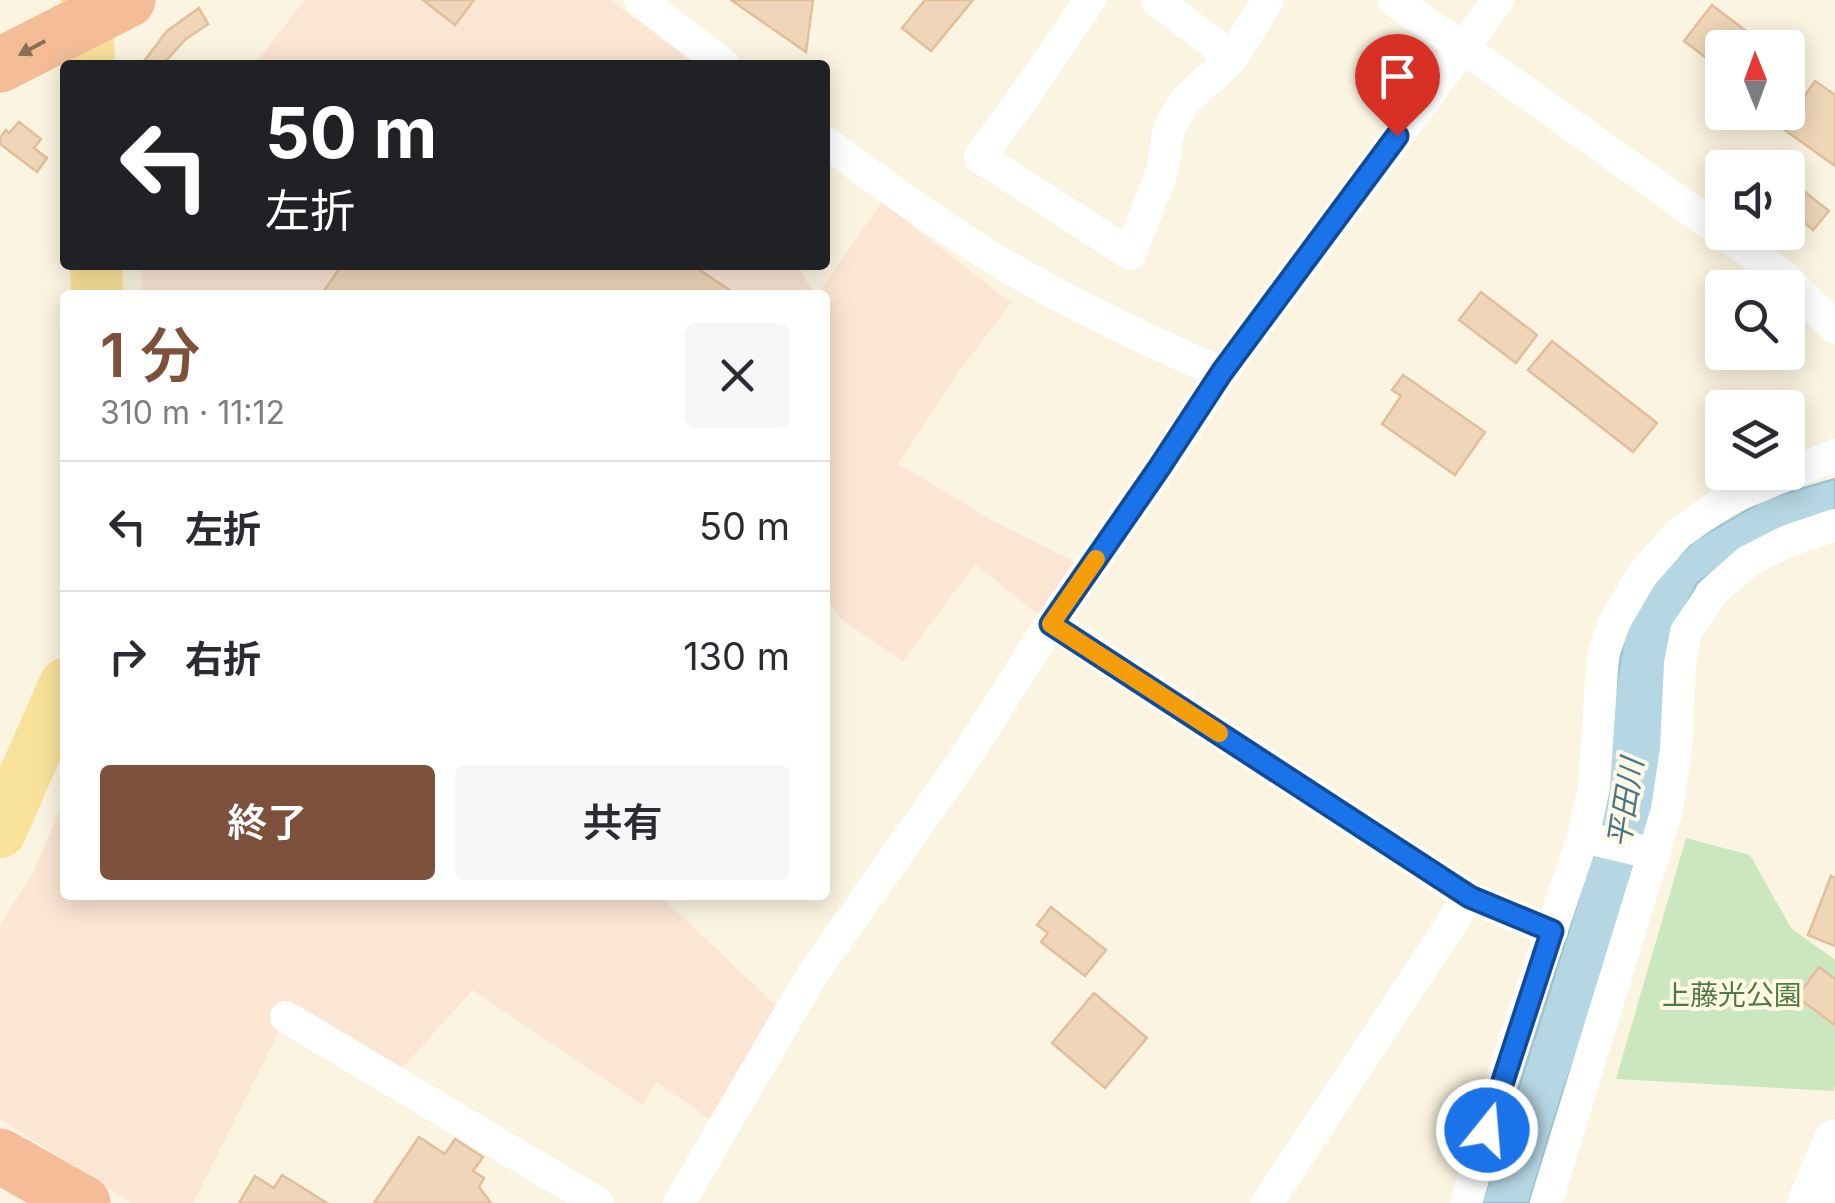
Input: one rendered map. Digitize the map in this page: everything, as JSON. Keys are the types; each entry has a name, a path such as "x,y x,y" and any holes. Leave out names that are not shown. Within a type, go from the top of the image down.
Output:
{"highway":[{"path":"0,65 98,21"},
{"path":"0,1156 83,1203"}],"main road":[{"path":"0,832 60,695"}],"street":[{"path":"640,0 718,60"},
{"path":"1090,0 980,157 1130,254 1162,172 1168,128 1185,101 1232,58 1268,0"},
{"path":"1157,0 1232,58"},
{"path":"1392,0 1785,278 1835,328"},
{"path":"680,1203 812,976 967,755 1222,372 1498,0"},
{"path":"830,146 1016,272 1138,337 1222,372"},
{"path":"1466,1203 1508,1059 1587,838 1604,654 1615,621 1642,575 1678,534 1726,500 1835,456"},
{"path":"1546,1203 1667,810 1686,632 1713,592 1748,561 1788,541 1835,525"},
{"path":"1051,624 1470,897 1552,931"},
{"path":"1587,838 1651,852"},
{"path":"1267,1203 1470,897"},
{"path":"286,1017 598,1203"},
{"path":"1810,1203 1835,1142"}],"shaded area":[{"path":"305,0 610,0 690,60 258,60"},
{"path":"882,202 1011,303 956,375 898,464 997,523 1088,569 1048,622 975,564 903,661 842,620 830,604 830,290 820,290"},
{"path":"141,270 801,270 811,290 142,290"},
{"path":"60,811 60,900 664,900 783,1012 713,1121 656,1082 642,1105 473,990 395,1076 286,1017 193,1203 132,1203 0,1119 0,925 32,875"}],"green space":[{"name":"上藤光公園","path":"1686,838 1750,855 1791,928 1835,960 1833,1091 1616,1079"}],"water":[{"name":"平田川","path":"1835,479 1835,513 1752,545 1697,583 1669,641 1665,758 1630,908 1562,1094 1529,1203 1482,1203 1607,799 1613,705 1625,632 1656,576 1696,540 1766,499"}],"building":[{"path":"423,0 474,0 455,25"},
{"path":"731,0 813,0 806,52"},
{"path":"925,0 973,0 931,51 902,28"},
{"path":"1712,5 1745,30 1705,30 1705,57 1684,41"},
{"path":"199,8 208,24 186,39 167,60 145,60 167,31"},
{"path":"1815,81 1835,95 1835,166 1785,130 1805,130 1805,95"},
{"path":"19,122 41,139 34,148 47,158 37,172 0,144 6,130 9,133"},
{"path":"1805,192 1829,211 1813,230 1805,224"},
{"path":"338,270 700,270 730,290 324,290"},
{"path":"1481,292 1537,335 1516,363 1459,320"},
{"path":"1552,341 1657,423 1633,452 1528,370"},
{"path":"1403,375 1485,432 1455,475 1382,424 1401,396 1392,390"},
{"path":"1831,876 1835,878 1835,946 1808,935"},
{"path":"1051,907 1106,950 1085,976 1041,942 1048,933 1037,925"},
{"path":"1819,967 1835,979 1835,1025 1797,997"},
{"path":"1094,993 1147,1038 1105,1088 1052,1043"},
{"path":"419,1137 445,1154 455,1139 483,1157 473,1171 484,1178 479,1187 491,1203 374,1203"},
{"path":"282,1175 327,1203 239,1203 255,1176 274,1188"}],"slow traffic":[{"path":"1096,559 1051,624 1219,733"}],"route":[{"path":"1397,136 1222,372 1051,624 1470,897 1552,931 1487,1130"}]}
